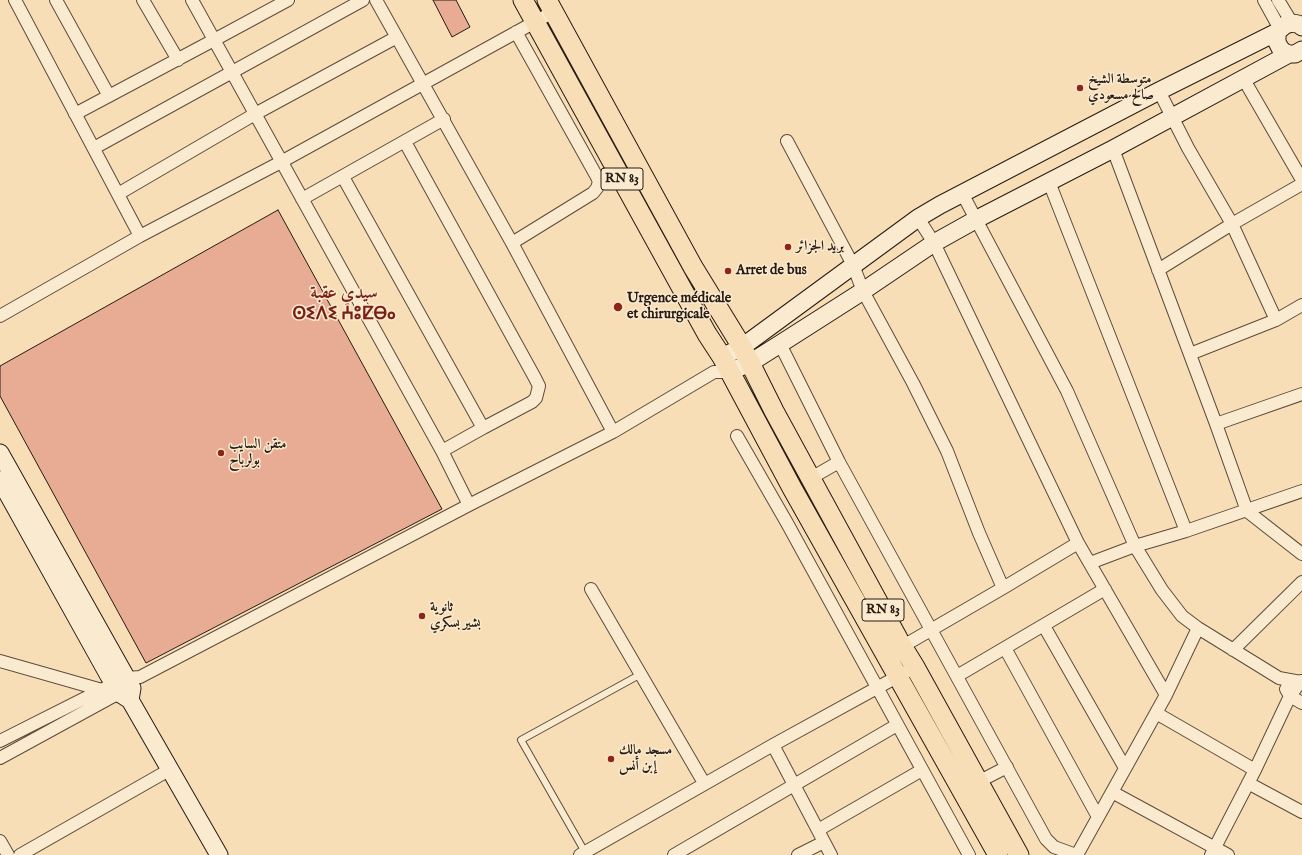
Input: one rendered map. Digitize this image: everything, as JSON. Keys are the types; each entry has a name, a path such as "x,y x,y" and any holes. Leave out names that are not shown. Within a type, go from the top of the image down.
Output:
{"main road":[{"name":"RN 83","path":"523,0 707,334 722,367 806,512 998,855"},
{"name":"RN 83","path":"550,6 693,267 746,355 774,411 902,646 1019,855"},
{"path":"1292,26 1277,42 1284,52 1296,52"},
{"path":"746,355 853,266 918,218 962,193 1159,91 1292,26"},
{"path":"722,367 746,355 780,344 863,291 934,243 977,219 1113,149 1243,78 1296,52"},
{"path":"676,277 693,267"},
{"path":"0,453 3,476 218,855"}],"street":[{"path":"15,0 140,236"},
{"path":"56,0 109,96"},
{"path":"143,0 178,60"},
{"path":"192,0 442,451 469,505"},
{"path":"75,114 288,0"},
{"path":"94,148 363,0"},
{"path":"376,0 444,119 613,432"},
{"path":"1264,0 1292,26"},
{"path":"1278,0 1292,26"},
{"path":"0,316 140,236 281,162 516,32 535,21 550,6"},
{"path":"512,243 593,193 599,182 516,32"},
{"path":"118,194 255,114 397,37"},
{"path":"1243,78 1302,180"},
{"path":"1159,91 1232,224 1276,320"},
{"path":"302,199 444,119"},
{"path":"405,142 538,386 538,393 532,402 442,451"},
{"path":"787,142 853,266 863,291 913,383 947,451 979,533 1003,588"},
{"path":"1113,149 1247,511 1302,554"},
{"path":"342,177 483,428"},
{"path":"1049,182 1186,531"},
{"path":"1158,270 1232,224 1302,184"},
{"path":"962,193 1067,391 1135,546 1162,590 1182,616 1198,628 1280,678 1301,681 1290,696 1255,770 1213,851"},
{"path":"918,218 934,243 1078,543 1166,695"},
{"path":"1190,354 1276,320 1302,306"},
{"path":"780,344 839,462 1008,767 1046,839 1054,847 1077,855 1166,695 1198,628"},
{"path":"0,758 123,687 469,505 613,432 722,367"},
{"path":"1216,424 1302,394"},
{"path":"737,436 788,523 969,855"},
{"path":"811,478 839,462"},
{"path":"1090,563 1135,546 1186,531 1302,492"},
{"path":"788,523 806,512"},
{"path":"886,656 1078,543"},
{"path":"1233,650 1302,582"},
{"path":"591,589 704,784"},
{"path":"957,676 1105,589"},
{"path":"1044,626 1125,768"},
{"path":"1005,648 1098,818"},
{"path":"0,661 123,687"},
{"path":"582,854 773,745 915,667"},
{"path":"1280,678 1290,696 1302,703"},
{"path":"0,741 123,687"},
{"path":"1156,713 1255,770"},
{"path":"674,855 897,725"},
{"path":"773,745 831,855"},
{"path":"978,782 1008,767"},
{"path":"20,855 169,770"},
{"path":"818,830 922,770"},
{"path":"1248,783 1302,812"},
{"path":"1112,792 1213,851 1228,855"},
{"path":"0,841 8,855"},
{"path":"798,855 824,842"}],"lane":[{"path":"582,854 521,740 641,674"}],"building":[{"path":"433,0 456,0 470,27 452,37"},
{"name":"متقن السايب بولرباح","path":"278,210 442,509 146,663 0,396 0,366"}],"place":[{"name":"متوسطة الشيخ صالح مسعودي","path":"1080,88"},
{"name":"بريد الجزائر","path":"788,247"},
{"name":"Arret de bus","path":"728,271"},
{"name":"Urgence médicale et chirurgicale","path":"618,307"},
{"name":"متقن السايب بولرباح","path":"221,453"},
{"name":"ثانوية بشير بسكري","path":"422,616"},
{"name":"مسجد مالك إبن أنس","path":"611,759"}],"district":[{"name":"سيدي عقبة ⵙⵉⴷⵉ ⵄⵓⵇⴱⴰ","path":"344,304"}]}
